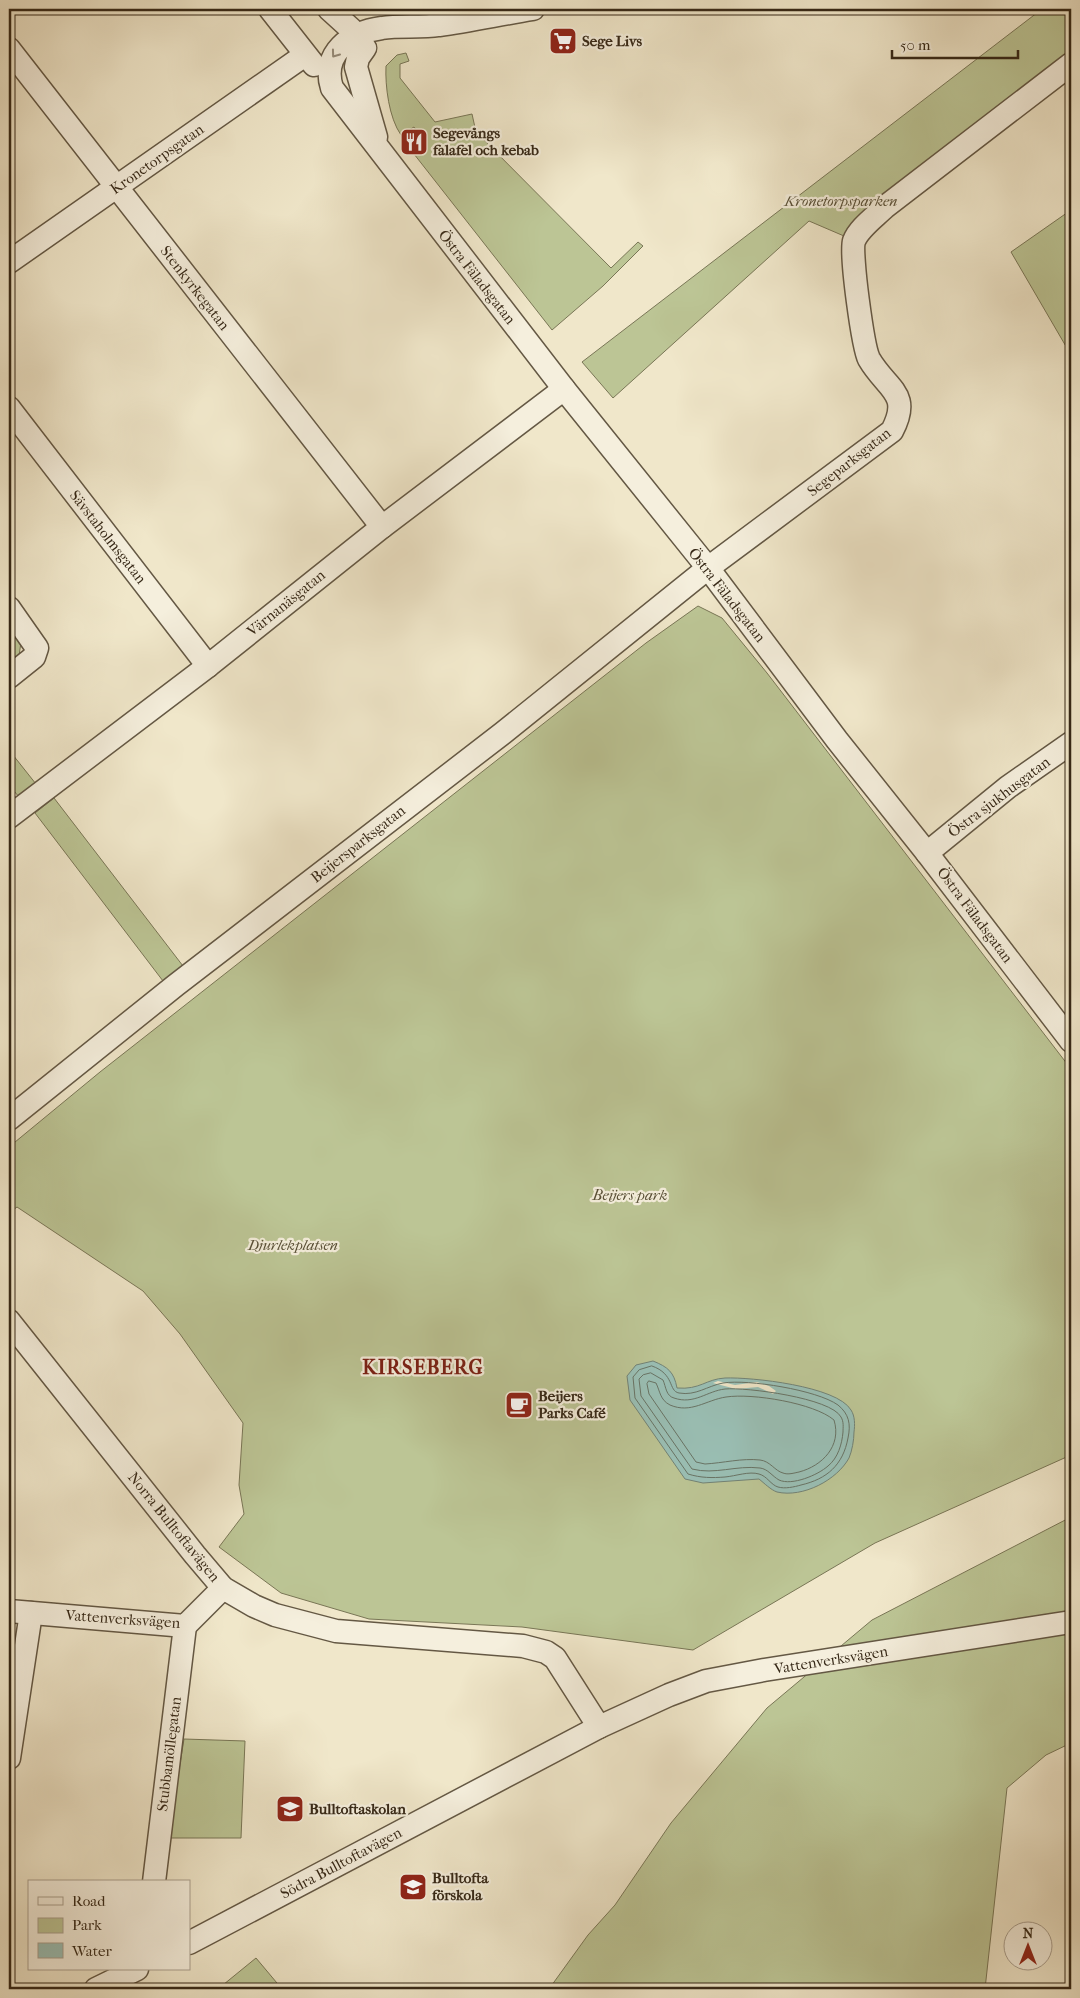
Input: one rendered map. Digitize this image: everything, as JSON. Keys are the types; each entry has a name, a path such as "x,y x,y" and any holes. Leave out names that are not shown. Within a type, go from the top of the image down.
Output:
{"street":[{"name":"Östra Fäladsgatan","path":"270,9 321,74 329,80 332,88 564,389 708,568 837,740 927,853 1071,1041"},
{"path":"329,9 360,42"},
{"path":"358,76 329,80 330,60 338,49 360,42 381,28 420,28 532,9"},
{"name":"Östra Fäladsgatan","path":"360,42 358,76 381,152"},
{"name":"Stenkyrkegatan","path":"9,49 115,188 382,527"},
{"name":"Kronetorpsgatan","path":"9,262 305,54"},
{"name":"Segeparksgatan","path":"708,568 892,431 900,416 900,399 868,358 858,303 853,243 858,234 885,207 1071,64"},
{"name":"Värnanäsgatan","path":"9,817 208,666 382,527 564,389"},
{"name":"Sävstaholmsgatan","path":"9,408 208,666"},
{"name":"Beijersparksgatan","path":"9,1119 176,984 503,732 708,568"},
{"path":"9,608 37,648 34,657 9,677"},
{"name":"Östra sjukhusgatan","path":"927,853 998,795 1071,743"},
{"name":"Norra Bulltoftavägen","path":"9,1321 194,1555 223,1588 254,1606 275,1615 336,1631 523,1646 546,1652 562,1666 599,1727"},
{"name":"Vattenverksvägen","path":"9,1611 185,1626 223,1588"},
{"path":"9,1758 31,1613"},
{"name":"Vattenverksvägen","path":"599,1727 635,1709 706,1681 764,1670 1071,1622"},
{"name":"Stubbamöllegatan","path":"154,1880 185,1626"},
{"name":"Södra Bulltoftavägen","path":"190,1942 599,1727"},
{"path":"96,1989 135,1970"}],"green space":[{"name":"Kronetorpsparken","path":"1042,9 1071,9 1071,50 844,236 809,221 613,398 582,362"},
{"path":"406,53 409,61 400,64 400,78 435,122 472,114 476,132 611,268 638,242 643,246 603,286 552,330 414,154 426,144 414,127 401,135 397,128 389,102 386,66 397,55"},
{"path":"1071,210 1071,355 1011,252"},
{"name":"Beijers park","path":"698,606 722,618 767,673 1071,1069 1071,1455 875,1543 693,1650 522,1627 369,1619 281,1593 219,1547 244,1514 239,1485 243,1423 180,1334 143,1291 17,1207 9,1213 9,1147 100,1072 646,643"},
{"path":"9,617 22,635 19,656 9,664"},
{"path":"9,750 36,784 19,797 9,785"},
{"path":"54,798 183,966 163,981 35,813"},
{"path":"1071,1517 1071,1743 1046,1755 1007,1788 985,1989 549,1989 588,1935 615,1905 671,1823 767,1708 872,1620"},
{"path":"184,1739 245,1741 241,1838 168,1838"},
{"path":"256,1958 282,1989 218,1989"}],"water":[{"path":"653,1361 663,1365 670,1371 677,1388 697,1386 718,1379 737,1378 773,1381 812,1389 829,1395 843,1402 853,1415 855,1424 854,1438 849,1458 844,1466 828,1480 808,1490 798,1492 777,1492 759,1479 703,1483 685,1479 630,1400 627,1376 636,1365"}],"pier":[{"path":"718,1381 735,1385 757,1382 769,1386 776,1391 773,1394 758,1387 736,1389 713,1383"}],"place":[{"name":"Sege Livs","path":"563,41"},
{"name":"Segevångs falafel och kebab","path":"414,142"},
{"name":"Beijers Parks Café","path":"519,1405"},
{"name":"Bulltoftaskolan","path":"290,1809"},
{"name":"Bulltofta förskola","path":"413,1887"}],"district":[{"name":"KIRSEBERG","path":"423,1367"}],"park label":[{"name":"Djurlekplatsen","path":"293,1245"}]}
